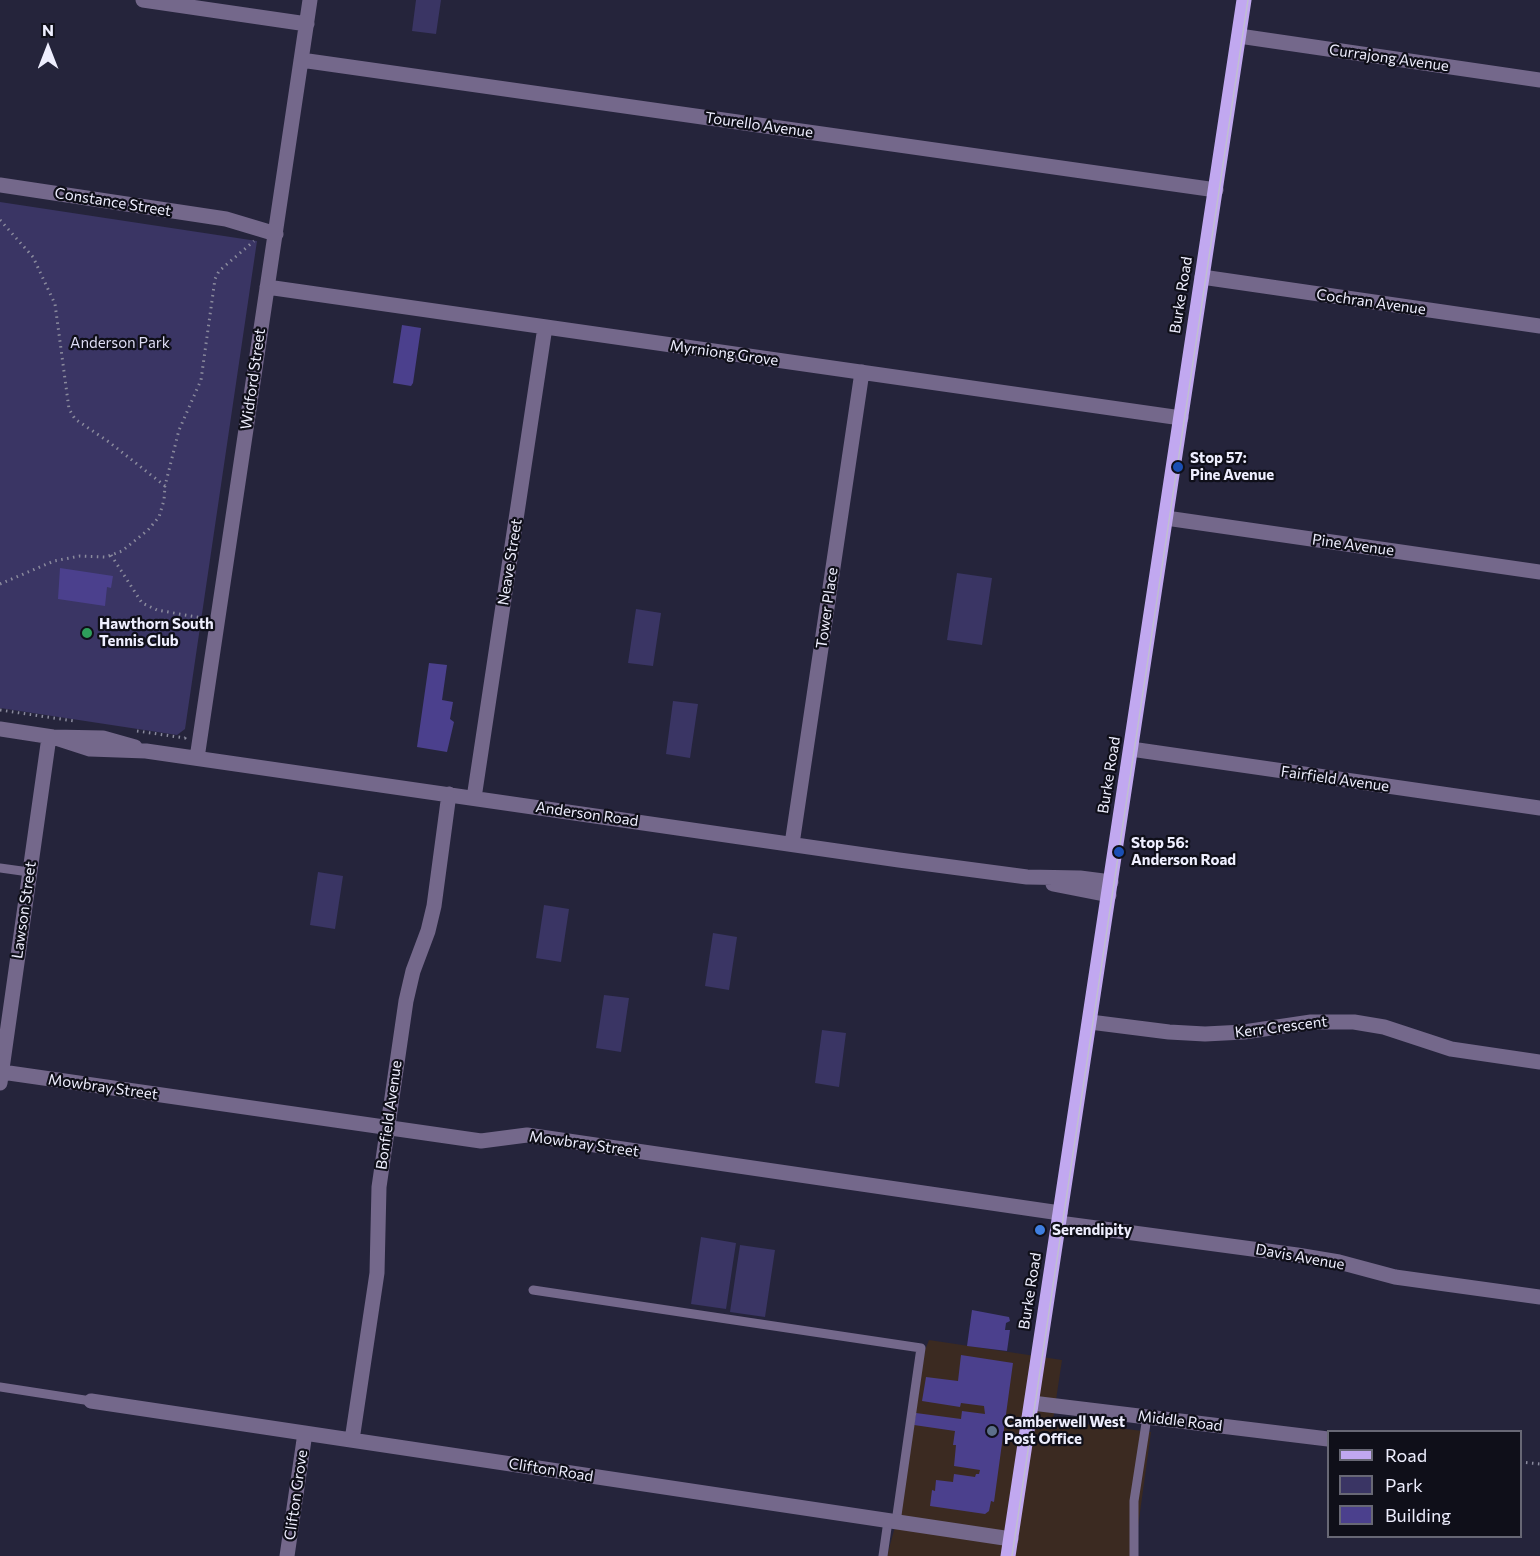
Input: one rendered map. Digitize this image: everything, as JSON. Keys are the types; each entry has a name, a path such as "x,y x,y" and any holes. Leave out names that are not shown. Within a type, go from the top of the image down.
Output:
{"main road":[{"name":"Burke Road","path":"1008,1556 1244,0"}],"street":[{"path":"143,0 307,24"},
{"name":"Widford Street","path":"197,758 310,0"},
{"name":"Currajong Avenue","path":"1239,36 1540,80"},
{"name":"Tourello Avenue","path":"301,60 1216,190"},
{"name":"Constance Street","path":"0,185 277,226"},
{"name":"Cochran Avenue","path":"1202,277 1540,326"},
{"name":"Myrniong Grove","path":"267,287 1181,418"},
{"name":"Neave Street","path":"474,798 545,327"},
{"name":"Tower Place","path":"792,844 862,372"},
{"name":"Pine Avenue","path":"1166,518 1540,572"},
{"name":"Anderson Road","path":"0,729 51,737 103,738 146,751 1027,877 1076,890 1109,889"},
{"name":"Lawson Street","path":"1,1077 5,1002 30,872 51,737"},
{"name":"Fairfield Avenue","path":"1131,749 1540,808"},
{"name":"Bonfield Avenue","path":"352,1440 377,1273 377,1200 409,984 428,931 434,906 449,794"},
{"name":"Kerr Crescent","path":"1090,1022 1197,1034 1225,1034 1311,1022 1354,1022 1384,1028 1458,1050 1540,1062"},
{"name":"Mowbray Street","path":"1,1077 481,1141 527,1135 1060,1218"},
{"name":"Davis Avenue","path":"1060,1218 1339,1262 1395,1277 1540,1297"},
{"name":"Clifton Road","path":"91,1401 1011,1539"},
{"name":"Middle Road","path":"1032,1403 1327,1439"},
{"name":"Clifton Grove","path":"287,1556 305,1433"}],"lane":[{"path":"0,868 30,872"},
{"path":"533,1290 921,1348 892,1522 883,1556"},
{"path":"0,1387 91,1401"},
{"path":"1134,1556 1134,1501 1147,1417"}],"path":[{"path":"0,220 33,257 55,304 66,399 75,419 109,442 165,486"},
{"path":"0,584 54,561 80,556 106,557 122,551 148,530 159,517 179,430 201,380 215,279 219,272 255,238 260,239"},
{"path":"111,555 142,603 157,610 202,618 201,629"},
{"path":"0,710 81,722"},
{"path":"128,729 185,738 187,727"},
{"path":"1522,1462 1540,1464"}],"shaded area":[{"path":"929,1340 1062,1360 1053,1420 1151,1432 1134,1556 887,1556 902,1501 925,1350"}],"green space":[{"path":"416,0 441,0 436,34 412,31"},
{"name":"Anderson Park","path":"0,202 257,241 185,729 177,735 0,708"},
{"path":"957,573 992,578 982,645 947,640"},
{"path":"636,609 661,613 653,666 628,663"},
{"path":"673,701 698,704 690,758 666,754"},
{"path":"318,872 343,876 335,929 310,925"},
{"path":"544,905 569,909 561,962 536,958"},
{"path":"713,933 737,937 729,990 705,986"},
{"path":"604,995 629,998 621,1052 596,1048"},
{"path":"822,1030 846,1033 839,1087 815,1083"},
{"path":"701,1237 736,1243 726,1309 691,1304"},
{"path":"740,1245 775,1250 765,1317 730,1312"}],"building":[{"path":"402,325 421,328 411,386 393,383"},
{"path":"60,568 113,576 111,588 107,587 105,606 58,599"},
{"path":"429,663 447,665 442,700 453,702 450,719 454,722 447,752 417,747"},
{"path":"972,1310 1009,1317 1010,1321 1006,1323 1005,1330 1010,1330 1007,1351 967,1346"},
{"path":"961,1355 1013,1363 994,1502 991,1501 989,1511 985,1514 930,1506 936,1480 953,1482 954,1474 975,1477 980,1470 954,1466 955,1431 914,1425 916,1413 961,1419 962,1411 985,1414 984,1406 961,1403 960,1407 922,1401 926,1377 958,1381"}],"tram line":[{"path":"1012,1556 1248,0"}],"place":[{"name":"Stop 57: Pine Avenue","path":"1178,467"},
{"name":"Hawthorn South Tennis Club","path":"87,633"},
{"name":"Stop 56: Anderson Road","path":"1119,852"},
{"name":"Serendipity","path":"1040,1230"},
{"name":"Camberwell West Post Office","path":"992,1431"}]}
